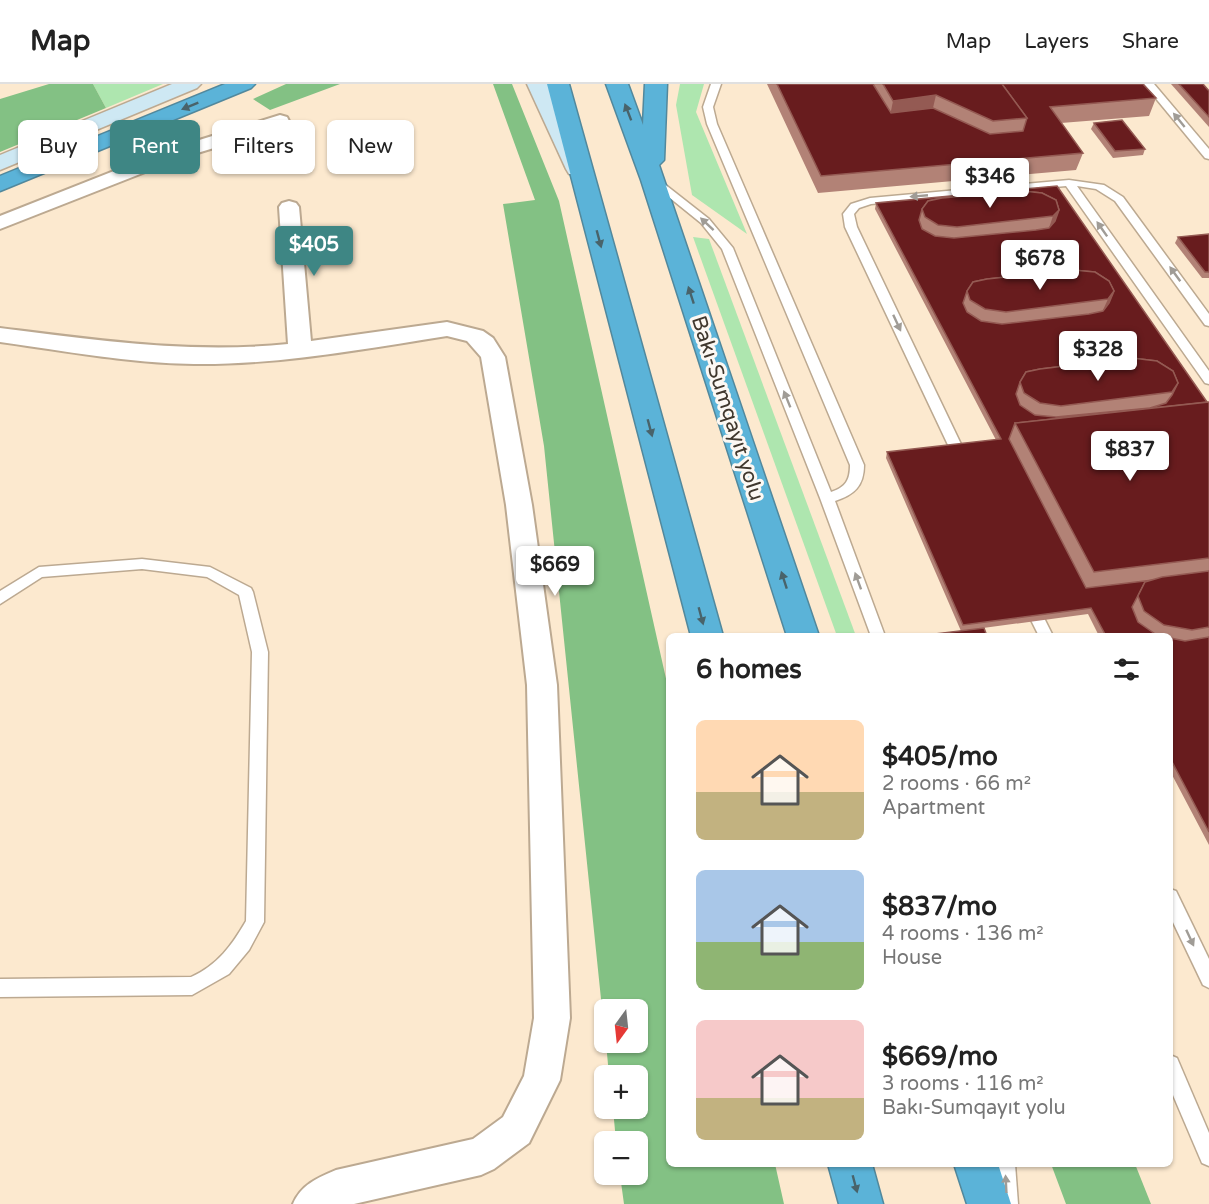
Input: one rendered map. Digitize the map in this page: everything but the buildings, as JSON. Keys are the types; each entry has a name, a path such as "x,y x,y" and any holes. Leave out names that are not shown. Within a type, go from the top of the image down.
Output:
{"highway":[{"path":"0,184 244,84"},
{"path":"558,84 706,633"},
{"path":"617,84 653,180"},
{"path":"653,180 652,129 656,84"},
{"name":"Bakı-Sumqayıt yolu","path":"653,180 802,633"},
{"path":"851,1167 861,1204"},
{"path":"977,1167 989,1204"}],"main road":[{"path":"0,163 190,84"},
{"path":"538,84 584,183"}],"street":[{"path":"0,223 174,154 212,142"},
{"path":"289,207 300,350"},
{"path":"0,335 164,355 221,356 300,350 447,329 471,333 486,343 493,357 519,505 542,685 552,1018 542,1080 516,1130 481,1156 336,1189 312,1204"}],"lane":[{"path":"716,84 708,107 712,124 857,465 857,482 848,492 827,498"},
{"path":"1149,84 1209,156"},
{"path":"653,180 705,221 727,248 827,498 877,633"},
{"path":"969,474 851,227 848,214 855,206 870,201 1086,182 1116,194 1209,322"},
{"path":"1069,183 1209,380"},
{"path":"0,598 39,572 142,564 210,572 246,592 261,652 255,922 238,952 217,976 192,986 0,988"},
{"path":"1025,593 1045,633"},
{"path":"1173,903 1209,979"},
{"path":"1173,1072 1208,1152"},
{"path":"1005,1167 1008,1204"}],"green space":[{"path":"49,84 93,84 106,108 77,120 18,120 18,145 0,152 0,99"},
{"path":"93,84 163,84 106,108"},
{"path":"286,84 340,84 270,110 253,99"},
{"path":"493,84 512,84 559,201 666,679 666,1167 776,1167 784,1204 624,1204 621,1185 648,1185 648,1131 615,1131 614,1119 648,1119 648,1065 608,1065 607,1053 648,1053 648,999 601,999 544,446 503,204 535,200"},
{"path":"680,84 704,84 696,112 747,234 692,195 676,105"},
{"path":"693,237 709,239 855,633 836,633"},
{"path":"1052,1167 1136,1167 1151,1204 1066,1204"}]}
